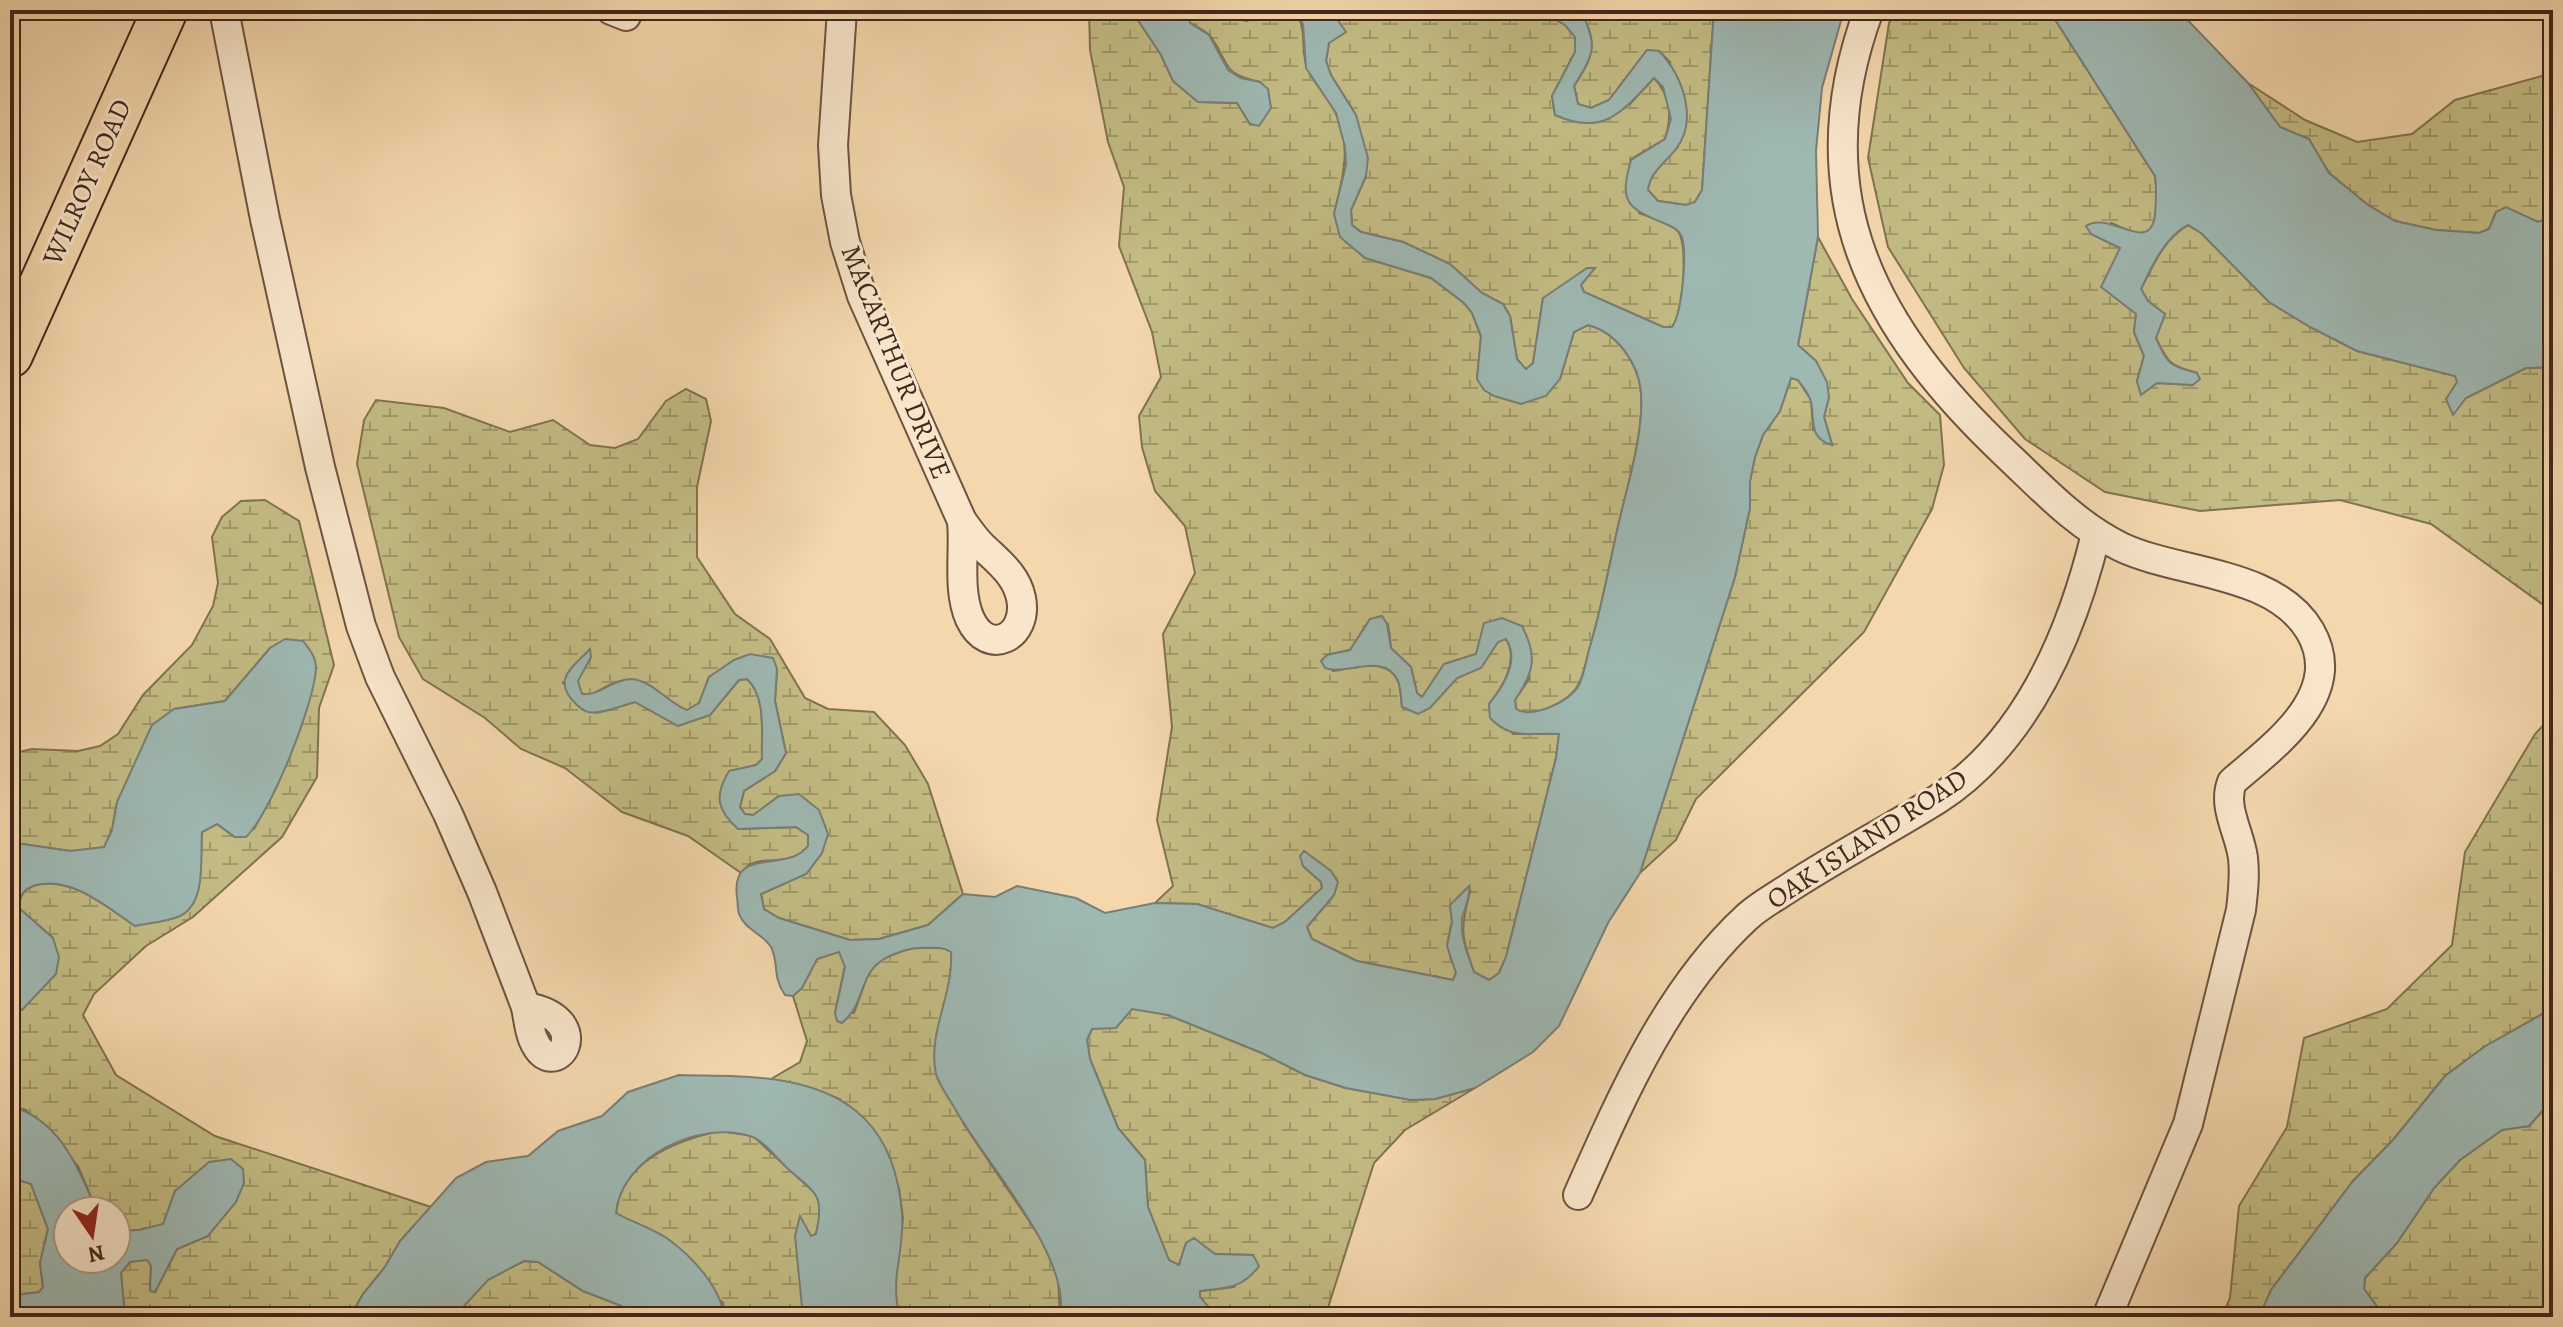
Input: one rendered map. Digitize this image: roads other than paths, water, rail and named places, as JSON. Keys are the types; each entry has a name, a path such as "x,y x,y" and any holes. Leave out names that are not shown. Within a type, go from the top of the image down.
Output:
{"main road":[{"name":"WILROY ROAD","path":"10,355 165,10"}],"street":[{"path":"224,10 265,219 320,467 361,626 380,677 477,879 526,1007"},
{"path":"611,10 626,16 629,10"},
{"name":"MACARTHUR DRIVE","path":"842,10 833,145 836,195 845,242 862,296 962,521"},
{"path":"1869,10 1855,48 1847,88 1842,146 1849,214 1858,248 1876,291 1904,340 1938,383 1997,446 2077,521 2096,534 2137,553 2257,589 2282,601 2299,615 2311,633 2320,663 2316,690 2303,715 2292,729 2232,782 2227,794 2240,837 2243,861 2241,910 2188,1124 2107,1317"},
{"name":"OAK ISLAND ROAD","path":"1578,1195 1615,1111 1669,1015 1697,971 1719,944 1751,914 1836,857 1937,799 1961,783 1987,759 2019,717 2047,672 2069,624 2096,534"}],"water":[{"path":"1136,10 1190,10 1190,23 1209,35 1228,70 1241,78 1260,82 1268,89 1271,108 1259,126 1250,124 1237,103 1198,102 1173,81 1161,55 1138,20"},
{"path":"1218,10 1338,10 1337,19 1346,32 1329,43 1326,61 1331,75 1356,115 1368,158 1366,176 1351,210 1352,225 1361,232 1403,242 1450,264 1482,293 1503,304 1510,316 1517,359 1526,369 1533,363 1543,298 1587,268 1595,268 1581,285 1584,292 1663,327 1672,327 1679,309 1684,267 1680,233 1634,208 1626,194 1631,160 1665,139 1671,119 1663,87 1654,78 1622,110 1599,122 1572,121 1555,115 1552,96 1575,52 1575,37 1565,25 1538,10 1580,10 1586,22 1592,49 1574,86 1578,104 1591,108 1609,100 1647,50 1659,51 1667,61 1685,98 1686,124 1683,137 1655,173 1648,190 1658,201 1686,205 1695,202 1702,190 1714,10 1844,10 1822,88 1816,151 1818,237 1798,345 1816,361 1827,382 1829,397 1824,417 1832,445 1819,438 1814,428 1809,397 1798,380 1791,378 1780,411 1763,435 1755,457 1750,481 1750,508 1735,577 1640,873 1608,923 1559,1026 1533,1052 1475,1088 1435,1099 1411,1100 1346,1088 1305,1075 1262,1053 1168,1015 1132,1009 1116,1028 1092,1029 1087,1040 1090,1059 1118,1128 1145,1160 1148,1207 1169,1260 1179,1265 1186,1243 1194,1238 1215,1254 1253,1255 1259,1266 1240,1283 1200,1291 1200,1297 1212,1311 1209,1317 1199,1317 1186,1309 1180,1312 1179,1317 1060,1317 1060,1292 1053,1266 1039,1238 967,1129 936,1074 935,1043 949,983 951,952 940,948 915,948 883,959 868,975 857,1004 842,1023 837,1021 835,1013 845,967 839,952 817,959 802,988 793,996 785,995 778,982 771,947 740,916 737,881 742,871 751,865 799,854 808,846 808,835 796,827 738,829 722,809 721,788 729,771 756,765 762,759 760,706 758,696 747,679 739,680 710,715 678,726 635,702 603,711 586,711 569,696 565,681 571,668 590,649 591,657 578,681 582,694 624,680 639,680 687,710 699,703 709,677 734,660 750,654 773,658 777,669 775,701 786,753 775,771 744,791 740,807 745,814 753,815 779,796 799,794 819,810 828,834 822,853 806,874 761,894 764,909 779,918 850,940 879,939 928,925 963,894 995,897 1017,886 1076,898 1105,913 1155,903 1197,904 1273,928 1285,922 1322,888 1321,882 1303,866 1300,856 1304,851 1331,871 1338,882 1334,895 1307,927 1312,939 1357,961 1453,980 1456,973 1447,946 1452,922 1450,905 1469,886 1462,919 1467,953 1474,972 1489,980 1499,973 1506,957 1556,758 1559,734 1514,733 1490,718 1489,704 1500,690 1510,664 1510,647 1506,639 1498,642 1481,668 1457,678 1430,708 1418,714 1402,707 1398,681 1384,667 1334,670 1325,668 1321,661 1327,655 1350,650 1370,619 1382,616 1387,624 1391,648 1411,667 1417,693 1422,697 1444,664 1476,654 1484,623 1502,618 1522,626 1532,656 1530,672 1515,700 1516,709 1523,712 1541,710 1568,697 1579,685 1584,672 1634,462 1641,410 1636,371 1617,342 1588,325 1574,332 1560,379 1546,396 1521,404 1484,390 1477,379 1481,336 1472,313 1464,303 1431,278 1365,258 1340,237 1334,214 1346,165 1345,147 1336,113 1306,68 1303,24 1298,16 1281,11 1246,21"},
{"path":"2049,10 2178,10 2248,83 2280,127 2309,139 2329,173 2368,205 2395,221 2436,230 2479,233 2489,229 2496,212 2506,207 2538,222 2553,216 2553,367 2526,368 2466,398 2453,415 2446,399 2457,382 2455,376 2357,351 2310,327 2269,302 2201,233 2188,225 2165,245 2141,289 2148,301 2165,314 2156,338 2163,353 2170,363 2197,373 2200,379 2193,385 2157,383 2141,395 2137,381 2144,356 2134,332 2136,314 2101,287 2120,248 2091,234 2086,226 2106,223 2137,232 2145,232 2152,227 2155,176"},
{"path":"285,639 303,641 314,657 316,669 308,707 290,757 256,824 246,837 235,837 217,824 202,832 200,878 195,901 189,910 169,920 135,926 76,889 49,883 28,888 21,896 19,908 53,938 59,957 56,974 23,1009 10,1016 10,981 18,972 10,941 10,846 16,843 70,851 104,847 112,830 117,802 152,725 174,709 225,701 270,648"},
{"path":"2553,1008 2553,1099 2529,1126 2502,1130 2460,1160 2434,1188 2397,1243 2365,1278 2364,1289 2385,1317 2353,1317 2349,1311 2342,1310 2339,1317 2259,1317 2271,1290 2353,1181 2393,1140 2445,1076 2484,1047"},
{"path":"679,1075 748,1077 800,1084 847,1104 865,1119 880,1137 891,1159 898,1185 902,1227 896,1290 900,1317 803,1317 795,1236 800,1216 811,1236 816,1234 819,1210 816,1195 760,1141 730,1132 708,1133 687,1139 647,1160 632,1175 621,1193 616,1213 666,1237 689,1257 718,1295 724,1317 634,1317 622,1306 583,1291 538,1262 524,1261 488,1280 454,1317 350,1317 400,1241 456,1178 486,1162 528,1156 558,1131 602,1116 628,1092"},
{"path":"10,1106 27,1112 54,1134 74,1162 90,1195 52,1195 52,1275 121,1275 125,1317 26,1317 10,1302 16,1295 39,1292 43,1287 40,1263 48,1229 31,1184 10,1177"},
{"path":"231,1159 243,1169 244,1183 236,1202 208,1236 177,1249 155,1292 150,1291 151,1266 147,1260 132,1262 132,1230 163,1224 175,1191 209,1162"}]}
